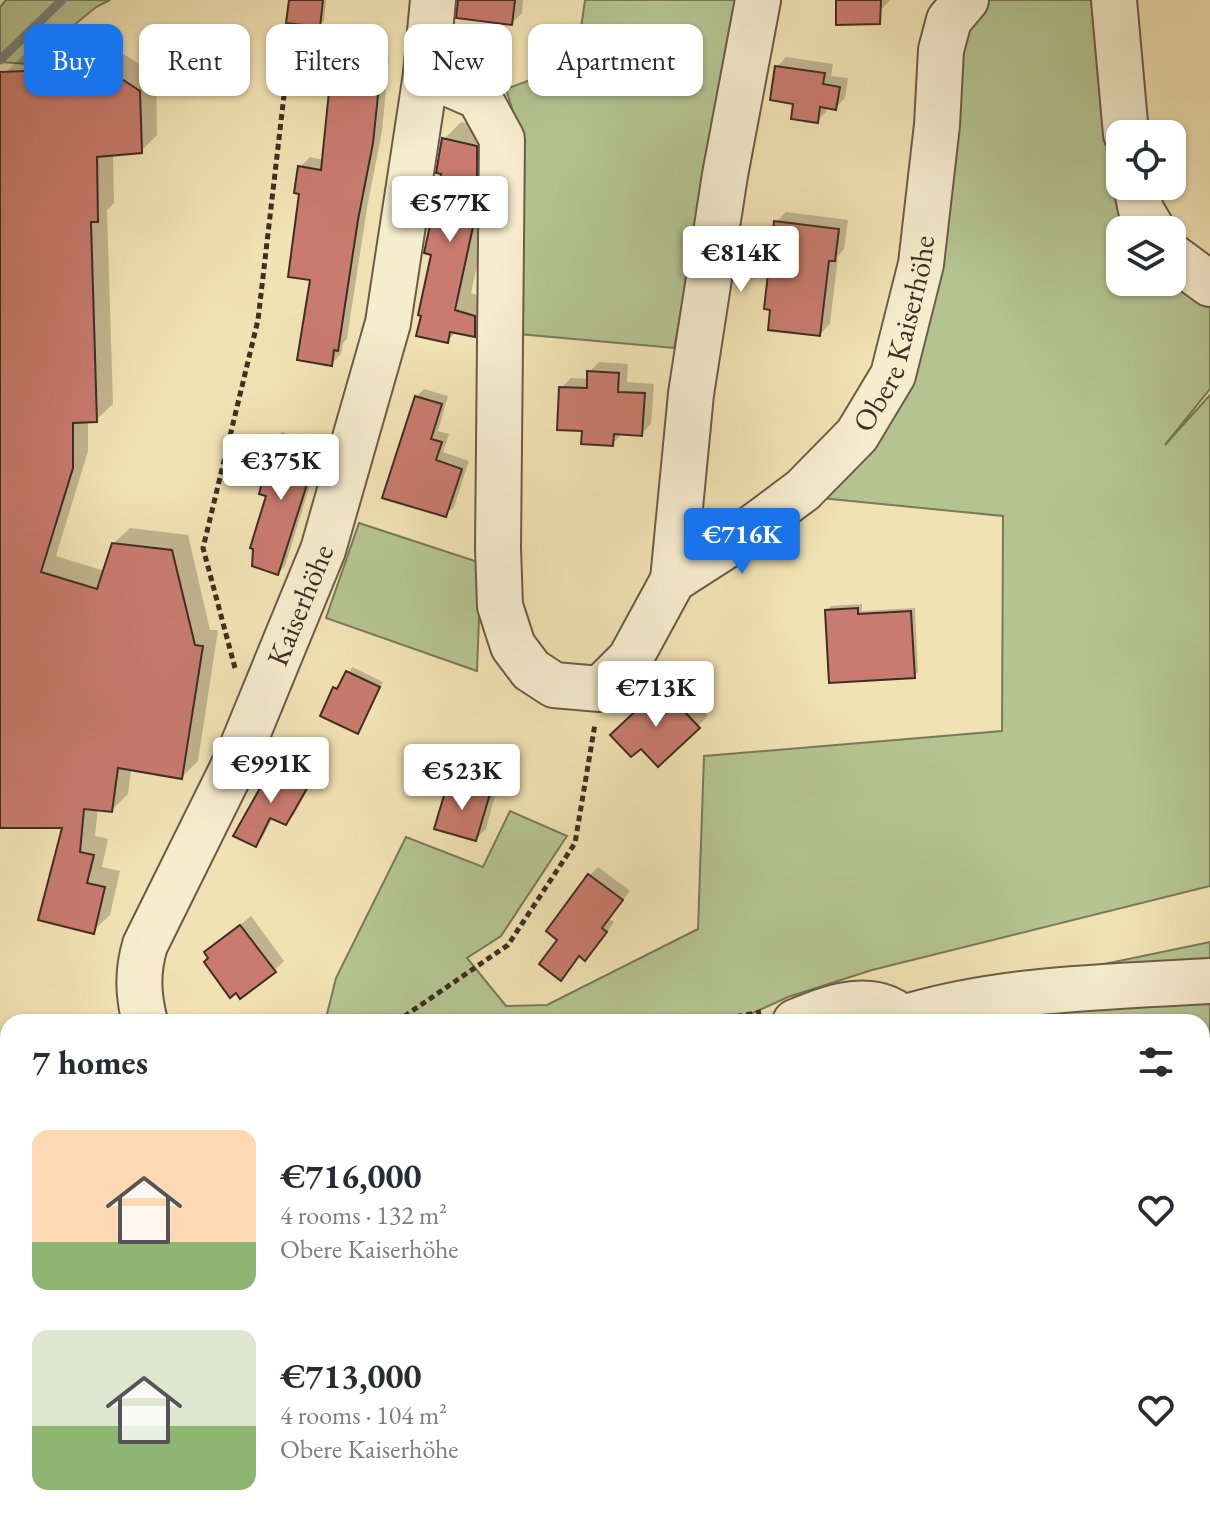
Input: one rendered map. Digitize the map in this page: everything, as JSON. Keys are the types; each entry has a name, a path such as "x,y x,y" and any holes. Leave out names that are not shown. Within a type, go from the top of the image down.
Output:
{"street":[{"name":"Kaiserhöhe","path":"431,24 433,0"},
{"name":"Obere Kaiserhöhe","path":"600,689 630,659 673,580 691,394 725,175 758,0"},
{"name":"Obere Kaiserhöhe","path":"673,580 740,537 803,490 857,435 893,375 921,264 937,125 941,50 949,20 966,0"},
{"path":"1114,0 1125,120"},
{"name":"Kaiserhöhe","path":"144,1014 139,966 145,945 238,757 323,550 388,323 423,96"},
{"path":"477,96 502,139 500,606 513,646 531,670 554,685 600,689"},
{"path":"1186,266 1210,284"},
{"path":"920,1014 948,1004 992,996 1210,981"},
{"path":"816,1014 837,1006 873,1003 893,1014"}],"path":[{"path":"235,681 235,666 203,548 258,320 284,96"},
{"path":"408,1014 508,945 575,843 600,689"}],"green space":[{"path":"6,0 110,0 75,24 24,24 24,64 0,62 0,7"},
{"path":"585,0 741,0 674,348 519,334 521,138 508,96 512,96 512,87 528,81 528,96 703,96 703,24 582,24"},
{"path":"979,0 1103,0 1118,120 1106,120 1106,200 1127,200 1135,216 1106,216 1106,296 1186,296 1186,285 1210,289 1210,389 1165,445 1210,395 1210,886 872,970 788,997 751,1014 327,1014 336,978 406,837 483,867 510,811 567,836 501,936 467,958 506,1006 547,1005 698,929 704,756 1002,731 1003,516 810,497 871,442 949,59"},
{"path":"359,523 481,563 477,671 326,618"},
{"path":"1210,942 1210,1014 1052,1014 1028,980"}],"building":[{"path":"289,0 323,0 320,24 286,23"},
{"path":"458,0 515,0 512,25 456,18"},
{"path":"836,0 881,0 880,24 836,25"},
{"path":"775,66 825,73 823,84 840,87 836,110 820,107 818,123 791,119 793,104 770,100"},
{"path":"24,71 24,96 123,96 123,80 139,90 140,96 142,153 97,157 98,222 91,222 97,422 73,423 73,468 41,572 97,589 112,543 172,550 195,645 203,646 182,779 118,768 112,812 84,809 80,852 94,855 87,883 105,887 94,934 38,920 62,828 0,828 0,72"},
{"path":"329,96 378,96 338,351 334,350 332,366 297,360 310,280 288,277 299,194 294,193 298,166 321,170"},
{"path":"442,138 477,146 477,182 473,196 476,197 476,213 455,310 475,316 475,337 450,332 448,343 416,336 431,255 424,253 441,174 436,173"},
{"path":"774,221 839,229 835,261 829,261 820,336 768,330 770,310 764,309"},
{"path":"587,371 619,373 618,392 645,393 642,436 614,434 613,446 581,444 582,431 557,430 559,387 587,388"},
{"path":"415,396 442,404 431,439 442,442 436,460 462,469 446,517 382,498"},
{"path":"273,438 318,450 278,575 252,566 253,549 250,548 266,496 259,494"},
{"path":"858,608 858,614 911,611 915,678 829,683 825,610"},
{"path":"346,671 380,687 358,734 320,716 333,687 337,689"},
{"path":"661,687 700,728 658,767 641,749 631,757 610,735"},
{"path":"271,766 309,785 286,825 270,818 256,847 233,836 259,790 256,781 266,778"},
{"path":"448,782 490,794 476,841 434,829"},
{"path":"588,874 623,900 602,928 607,932 585,961 579,956 561,981 539,964 557,940 546,931"},
{"path":"240,925 276,972 240,999 236,993 230,998 204,962 208,958 204,952"}],"waterway":[{"path":"0,60 62,0"}]}
